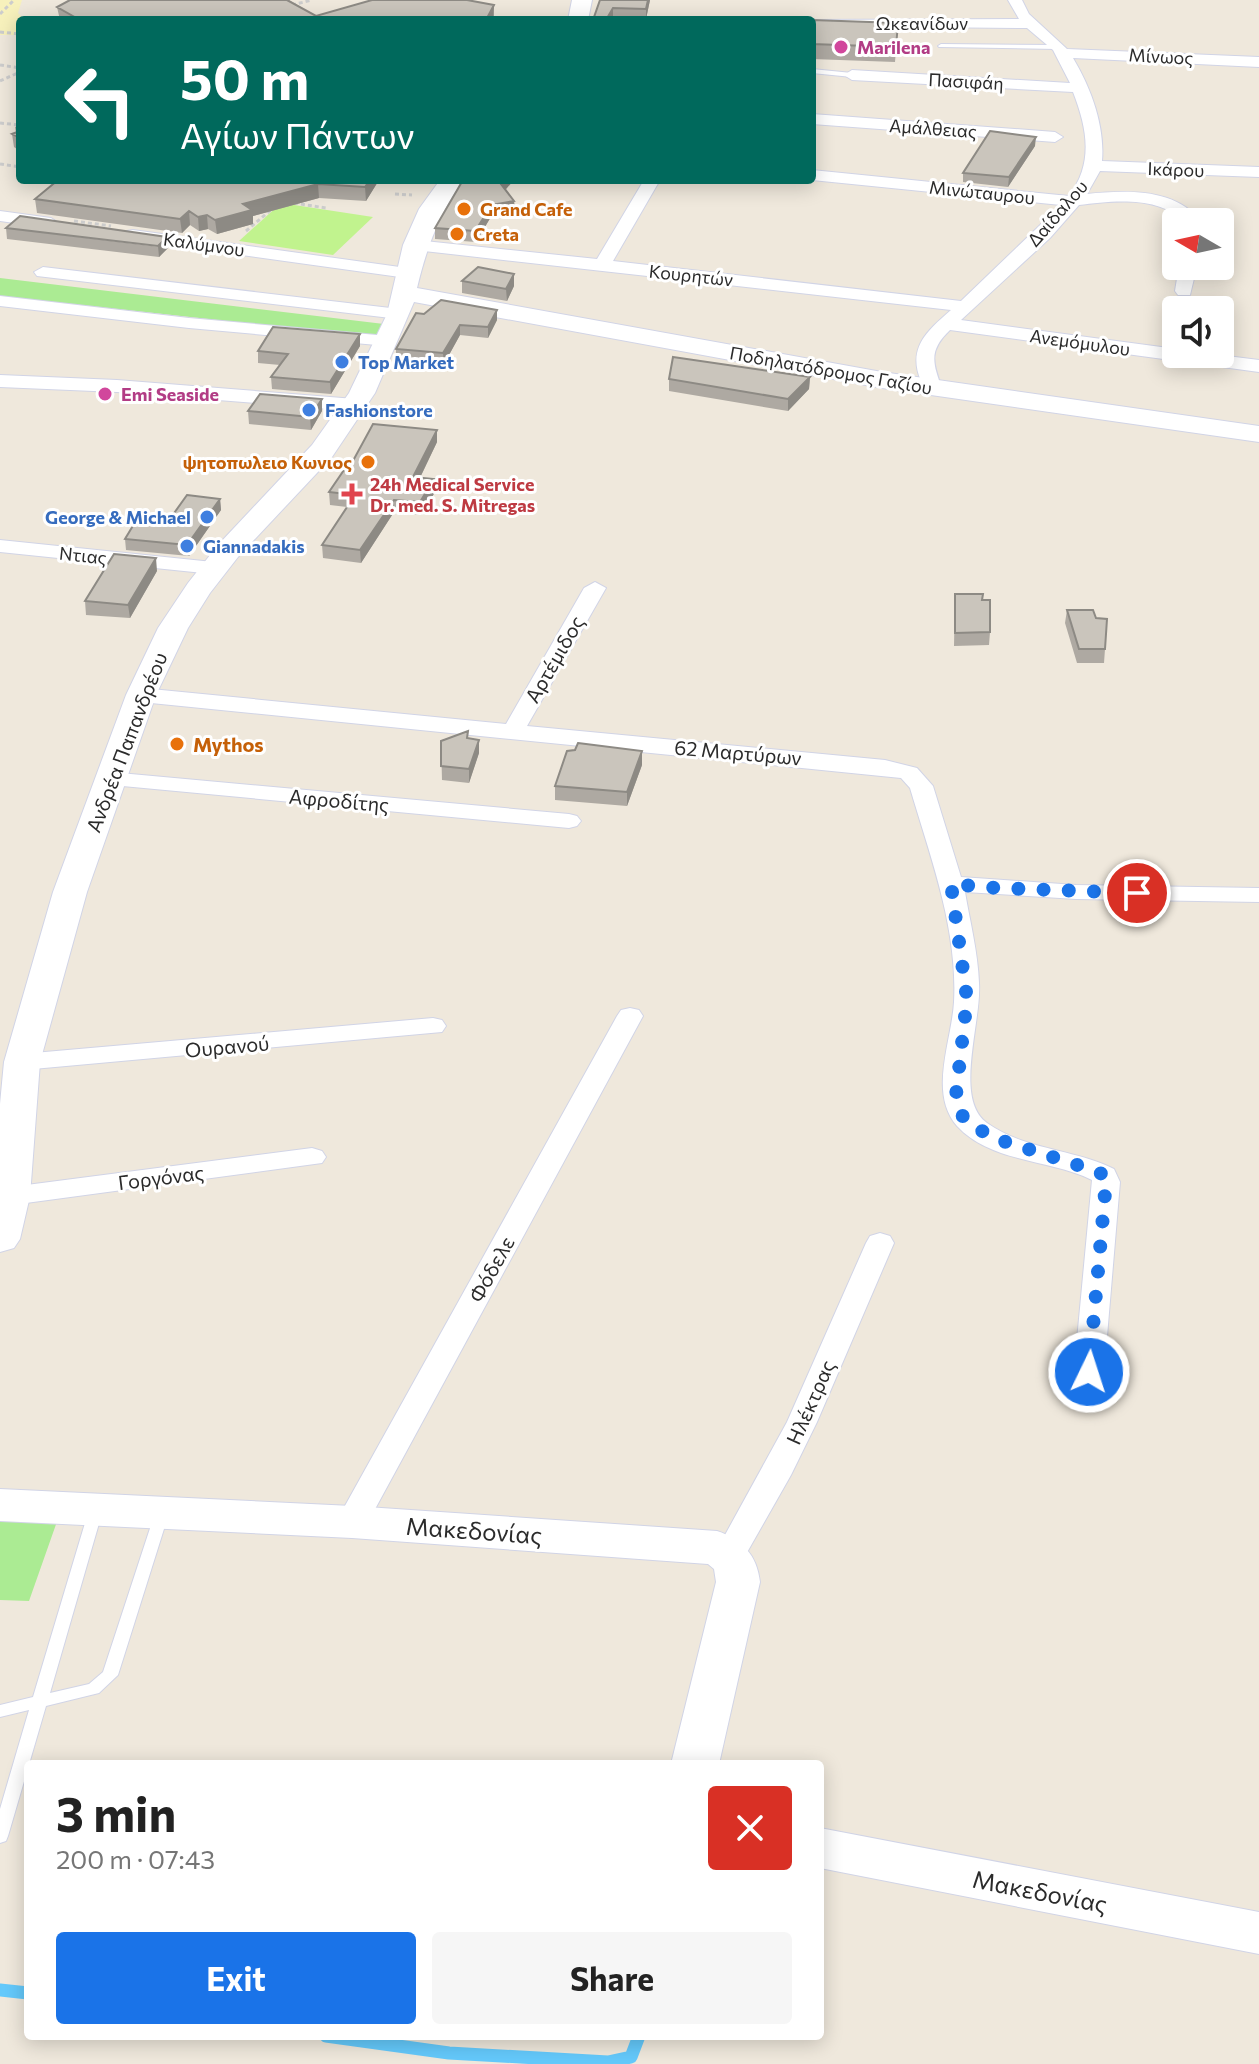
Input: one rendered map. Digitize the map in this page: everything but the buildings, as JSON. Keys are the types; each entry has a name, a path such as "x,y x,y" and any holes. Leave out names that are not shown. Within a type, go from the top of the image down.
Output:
{"street":[{"name":"Δαίδαλου","path":"933,388 924,366 925,348 933,335 949,324 1072,201 1084,186 1093,166 1094,137 1080,88 1060,50 1031,24 1015,0"},
{"name":"Ωκεανίδων","path":"816,22 1031,24"},
{"name":"Μίνωος","path":"1060,50 1259,62"},
{"name":"Πασιφάη","path":"852,75 1080,88"},
{"name":"Αμάλθειας","path":"816,119 1055,137"},
{"name":"Ικάρου","path":"1093,166 1259,172"},
{"name":"Μινώταυρου","path":"816,175 1072,201 1109,195 1177,208"},
{"name":"Ανδρέα Παπανδρέου","path":"0,1239 11,1196 22,1062 70,892 141,695 173,628 213,568 297,480 355,405 403,293 431,209 449,184"},
{"path":"602,266 650,184"},
{"path":"0,216 75,227"},
{"name":"Καλύμνου","path":"119,227 403,293"},
{"name":"Κουρητών","path":"403,293 602,266 966,307"},
{"path":"43,272 403,293"},
{"path":"1184,291 1186,280"},
{"path":"0,301 189,323 403,293"},
{"name":"Ποδηλατόδρομος Γαζίου","path":"403,293 933,388 1259,434"},
{"name":"Ανεμόμυλου","path":"949,324 1259,366"},
{"path":"0,381 117,386 355,405"},
{"name":"Ντιας","path":"0,546 213,568"},
{"name":"Αρτέμιδος","path":"514,729 595,588"},
{"name":"62 Μαρτύρων","path":"141,695 846,762 909,773 921,786 951,884 967,999 956,1095 963,1117 974,1127 1000,1140 1104,1175 1106,1182 1089,1372"},
{"name":"Αφροδίτης","path":"109,779 569,821"},
{"path":"951,884 1076,892 1259,895"},
{"name":"Φόδελε","path":"352,1522 630,1016"},
{"name":"Ουρανού","path":"22,1062 433,1026"},
{"name":"Γοργόνας","path":"11,1196 312,1157"},
{"name":"Ηλέκτρας","path":"730,1555 802,1422 880,1243"},
{"name":"Μακεδονίας","path":"0,1505 352,1522 694,1544 717,1548 730,1555"},
{"path":"696,1760 738,1582 738,1567 730,1555"},
{"name":"Μακεδονίας","path":"824,1849 1259,1933"}],"lane":[{"path":"941,46 1060,50"},
{"path":"816,71 852,75"},
{"path":"0,1836 96,1510"},
{"path":"0,1711 94,1689 110,1675 162,1513"}],"path":[{"path":"0,14 14,0"},
{"path":"289,5 312,0"},
{"path":"294,11 299,5"},
{"path":"242,234 281,201 326,208"},
{"path":"104,219 119,227"}],"green space":[{"path":"281,203 373,217 333,255 239,241"},
{"path":"0,278 384,324 380,338 0,296"},
{"path":"0,1511 60,1513 29,1601 0,1600"}],"sand":[{"path":"0,0 22,0 18,13 21,16 16,16 16,35 0,35"}],"waterway":[{"path":"0,1990 24,1993"},
{"path":"355,2040 449,2053 608,2062 631,2057 637,2040"}],"place":[{"name":"Marilena","path":"841,47"},
{"name":"Grand Cafe","path":"464,209"},
{"name":"Creta","path":"457,234"},
{"name":"Top Market","path":"342,362"},
{"name":"Emi Seaside","path":"105,394"},
{"name":"Fashionstore","path":"309,410"},
{"name":"ψητοπωλειο Κωνιος","path":"368,462"},
{"name":"24h Medical Service Dr. med. S. Mitregas","path":"352,494"},
{"name":"George & Michael","path":"207,517"},
{"name":"Giannadakis","path":"187,546"},
{"name":"Mythos","path":"177,744"}],"route":[{"path":"1089,1372 1098,1242 1106,1182 1104,1175 1096,1171 1000,1140 974,1127 963,1117 956,1095 967,999 951,884 1137,893"}]}
